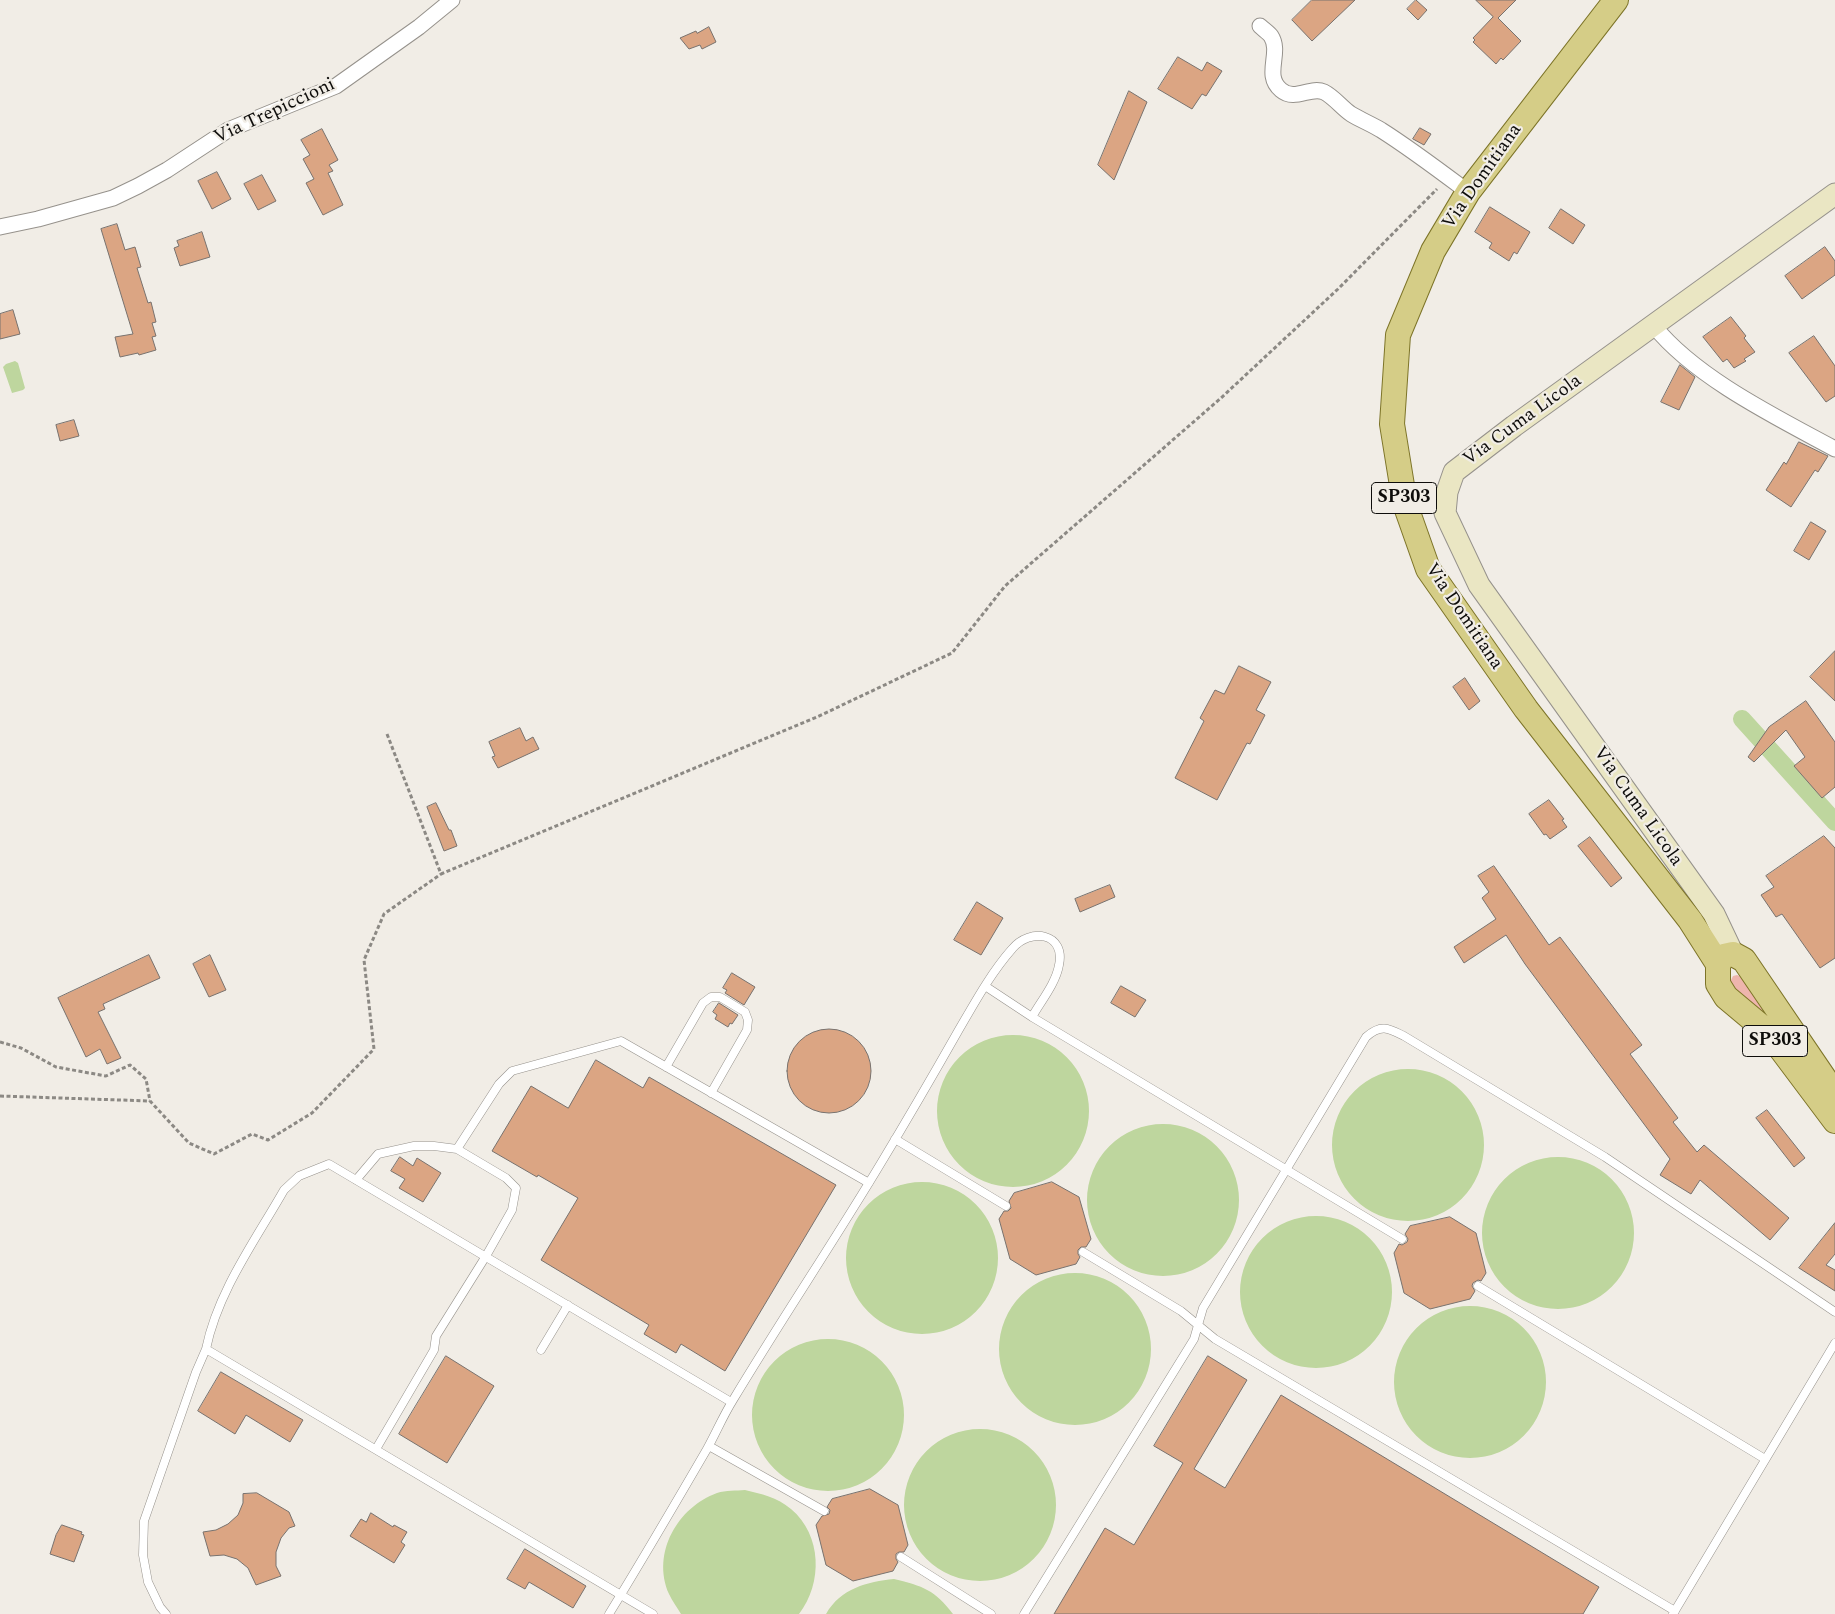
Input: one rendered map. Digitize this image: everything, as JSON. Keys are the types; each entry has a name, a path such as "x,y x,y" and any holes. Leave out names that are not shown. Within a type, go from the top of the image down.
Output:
{"main road":[{"name":"Via Domitiana","path":"1616,0 1468,192 1433,251 1398,335 1392,424 1405,504 1428,569 1526,709 1690,920 1726,959 1744,960 1835,1094"},
{"name":"Via Domitiana","path":"1726,959 1718,984 1726,997 1769,1033 1835,1121"}],"street":[{"name":"Via Trepiccioni","path":"0,228 113,198 138,186 167,170 228,130 336,86 419,27 452,0"},
{"path":"1260,26 1272,37 1274,48 1273,80 1282,92 1297,95 1315,91 1324,92 1350,113 1388,135 1468,192"},
{"name":"Via Cuma Licola","path":"1726,959 1714,914 1479,585 1445,512 1447,492 1454,472 1514,426 1835,194"},
{"path":"1654,326 1668,343 1715,380 1788,424 1835,449"}],"lane":[{"path":"609,1614 709,1446 731,1402 869,1183 985,986 1011,949 1020,940 1030,936 1040,936 1050,938 1057,945 1060,953 1060,964 1032,1017"},
{"path":"985,986 1032,1017 1402,1239"},
{"path":"666,1067 703,1003 711,997 720,996 746,1012 748,1020 747,1030 711,1093"},
{"path":"1024,1614 1194,1339 1203,1308 1366,1037 1374,1030 1387,1028 1605,1157 1835,1312"},
{"path":"457,1150 499,1084 512,1071 621,1041 869,1183"},
{"path":"895,1139 1006,1206"},
{"path":"356,1180 378,1154 414,1146 434,1146 457,1150 506,1178 516,1188 512,1210 436,1336 434,1350 376,1449"},
{"path":"166,1614 160,1607 148,1582 143,1555 144,1521 196,1372 206,1349 210,1328 221,1299 284,1190 299,1176 329,1164 731,1402"},
{"path":"1083,1252 1181,1311 1216,1339 1674,1612 1835,1343"},
{"path":"1478,1286 1765,1459"},
{"path":"541,1350 568,1305"},
{"path":"206,1349 653,1614"},
{"path":"709,1446 824,1512"},
{"path":"901,1557 991,1614"}],"path":[{"path":"0,1042 21,1048 56,1067 106,1076 130,1065 146,1079 150,1101 189,1144 214,1154 252,1134 268,1140 312,1112 374,1049 364,960 384,914 440,874 817,717 952,653 1005,586 1221,398 1338,289 1448,178"},
{"path":"387,734 440,874"},
{"path":"0,1096 150,1101"}],"shaded area":[{"path":"15,361 18,363 25,388 12,393 3,367"},
{"path":"1737,975 1748,980 1766,1017 1731,986 1733,976"},
{"path":"1013,1035 1042,1041 1067,1057 1083,1082 1089,1111 1083,1140 1067,1165 1042,1181 1013,1187 984,1181 959,1165 943,1140 937,1111 943,1082 959,1057 984,1041"},
{"path":"1408,1069 1437,1075 1462,1091 1478,1116 1484,1145 1478,1174 1462,1199 1437,1215 1408,1221 1379,1215 1354,1199 1338,1174 1332,1145 1338,1116 1354,1091 1379,1075"},
{"path":"1163,1124 1192,1130 1217,1146 1233,1171 1239,1200 1233,1229 1217,1254 1192,1270 1163,1276 1134,1270 1109,1254 1093,1229 1087,1200 1093,1171 1109,1146 1134,1130"},
{"path":"1558,1157 1587,1163 1612,1179 1628,1204 1634,1233 1628,1262 1612,1287 1587,1303 1558,1309 1529,1303 1504,1287 1488,1262 1482,1233 1488,1204 1504,1179 1529,1163"},
{"path":"922,1182 951,1188 976,1204 992,1229 998,1258 992,1287 976,1312 951,1328 922,1334 893,1328 868,1312 852,1287 846,1258 852,1229 868,1204 893,1188"},
{"path":"1316,1216 1345,1222 1370,1238 1386,1263 1392,1292 1386,1321 1370,1346 1345,1362 1316,1368 1287,1362 1262,1346 1246,1321 1240,1292 1246,1263 1262,1238 1287,1222"},
{"path":"1075,1273 1104,1279 1129,1295 1145,1320 1151,1349 1145,1378 1129,1403 1104,1419 1075,1425 1046,1419 1021,1403 1005,1378 999,1349 1005,1320 1021,1295 1046,1279"},
{"path":"1470,1306 1499,1312 1524,1328 1540,1353 1546,1382 1540,1411 1524,1436 1499,1452 1470,1458 1441,1452 1416,1436 1400,1411 1394,1382 1400,1353 1416,1328 1441,1312"},
{"path":"828,1339 857,1345 882,1361 898,1386 904,1415 898,1444 882,1469 857,1485 828,1491 799,1485 774,1469 758,1444 752,1415 758,1386 774,1361 799,1345"},
{"path":"980,1429 1009,1435 1034,1451 1050,1476 1056,1505 1050,1534 1034,1559 1009,1575 980,1581 951,1575 926,1559 910,1534 904,1505 910,1476 926,1451 951,1435"},
{"path":"745,1490 769,1496 786,1505 801,1520 809,1532 816,1560 812,1588 807,1602 799,1614 681,1614 670,1597 664,1578 663,1563 672,1533 680,1520 703,1500 720,1492"},
{"path":"894,1579 928,1590 940,1599 953,1614 826,1614 832,1605 847,1592 874,1582"}],"building":[{"path":"1312,0 1355,0 1312,41 1292,20"},
{"path":"1416,0 1427,10 1418,20 1407,9"},
{"path":"1476,0 1516,0 1498,18 1521,41 1503,60 1501,58 1496,64 1473,42 1475,40 1473,38 1493,17"},
{"path":"709,27 716,42 702,49 700,45 689,49 680,38 696,31 697,33"},
{"path":"1178,57 1202,71 1207,62 1222,71 1206,96 1202,94 1192,109 1158,89"},
{"path":"1129,91 1147,102 1114,180 1098,165"},
{"path":"1420,128 1431,134 1424,145 1413,139"},
{"path":"322,129 338,160 329,165 333,171 328,173 343,205 323,215 306,183 314,179 303,159 310,155 301,140"},
{"path":"217,172 231,199 212,209 198,181"},
{"path":"262,175 276,201 258,210 244,184"},
{"path":"1490,207 1530,232 1517,254 1514,252 1509,261 1489,248 1492,243 1475,232"},
{"path":"1561,209 1585,225 1573,244 1549,228"},
{"path":"117,224 125,250 135,247 141,267 137,268 148,303 151,302 156,322 152,323 156,336 152,337 156,350 139,355 138,353 120,357 115,337 133,334 101,229"},
{"path":"202,232 210,257 180,266 174,248 179,246 177,241"},
{"path":"1825,247 1835,261 1835,275 1802,299 1785,276"},
{"path":"13,310 20,334 0,339 0,314"},
{"path":"1731,317 1746,336 1744,338 1755,352 1744,359 1746,361 1734,368 1727,359 1723,362 1703,337"},
{"path":"1814,336 1835,366 1835,396 1826,402 1789,353"},
{"path":"1680,365 1695,377 1679,410 1661,402"},
{"path":"74,420 79,436 60,441 56,425"},
{"path":"1799,442 1828,456 1818,472 1815,470 1791,507 1766,490 1784,462 1786,464"},
{"path":"1811,522 1826,531 1809,560 1794,551"},
{"path":"1835,651 1835,701 1810,677"},
{"path":"1239,666 1271,682 1256,710 1265,715 1250,744 1247,743 1217,800 1175,778 1204,721 1200,718 1215,690 1224,694"},
{"path":"1465,678 1480,701 1469,710 1453,687"},
{"path":"1806,701 1835,742 1835,787 1822,798 1794,766 1805,757 1786,730 1754,762 1748,757 1769,727"},
{"path":"520,728 526,741 533,737 539,749 498,768 492,757 495,756 489,742"},
{"path":"1549,800 1564,819 1562,820 1567,827 1550,839 1546,834 1544,835 1529,814"},
{"path":"436,803 449,830 451,830 457,846 444,851 427,807"},
{"path":"1824,836 1835,848 1835,958 1820,968 1782,914 1776,917 1761,895 1774,887 1766,876"},
{"path":"1590,837 1622,878 1611,887 1578,846"},
{"path":"1494,866 1549,945 1560,937 1642,1045 1630,1054 1678,1118 1673,1122 1697,1152 1704,1145 1789,1218 1770,1240 1700,1180 1691,1194 1660,1175 1670,1159 1525,964 1506,935 1464,963 1454,947 1496,919 1482,898 1489,892 1478,876"},
{"path":"1110,885 1115,897 1080,912 1075,899"},
{"path":"977,902 1003,918 981,955 954,940"},
{"path":"149,955 160,978 103,1004 105,1009 98,1012 121,1058 107,1064 100,1049 86,1057 58,998"},
{"path":"210,955 226,990 209,997 193,964"},
{"path":"732,973 755,987 744,1005 725,993 727,990 723,988"},
{"path":"1121,986 1146,1000 1135,1017 1111,1003"},
{"path":"719,1003 738,1015 728,1027 715,1019 717,1015 713,1012"},
{"path":"829,1029 845,1032 859,1041 868,1055 871,1071 868,1087 859,1101 845,1110 829,1113 813,1110 799,1101 790,1087 787,1071 790,1055 799,1041 813,1032"},
{"path":"596,1060 643,1088 649,1077 836,1185 725,1371 681,1344 676,1353 644,1334 649,1325 541,1260 578,1198 492,1151 531,1086 568,1108"},
{"path":"1767,1110 1805,1158 1794,1167 1756,1118"},
{"path":"400,1157 413,1166 417,1158 441,1173 423,1202 399,1188 405,1179 391,1171"},
{"path":"1052,1182 1079,1197 1091,1239 1086,1247 1081,1247 1078,1250 1080,1257 1076,1264 1036,1275 1010,1259 999,1219 1004,1211 1008,1211 1011,1208 1009,1201 1014,1193"},
{"path":"1450,1217 1476,1233 1486,1273 1481,1281 1478,1280 1473,1283 1472,1286 1475,1291 1470,1299 1430,1309 1404,1293 1394,1253 1399,1244 1402,1245 1407,1242 1408,1239 1405,1234 1410,1226"},
{"path":"1835,1223 1835,1254 1826,1265 1835,1270 1835,1291 1799,1268"},
{"path":"446,1356 494,1386 447,1463 399,1434"},
{"path":"1208,1356 1247,1380 1194,1469 1225,1488 1281,1395 1599,1587 1583,1614 1054,1614 1105,1528 1134,1545 1183,1463 1154,1446"},
{"path":"221,1372 303,1420 290,1442 246,1415 235,1434 198,1411"},
{"path":"870,1489 898,1505 908,1545 904,1552 896,1554 898,1562 893,1571 853,1581 826,1565 816,1525 822,1516 829,1514 830,1510 827,1507 832,1499"},
{"path":"257,1493 289,1512 295,1526 289,1528 281,1538 276,1552 276,1566 281,1576 256,1585 248,1568 237,1559 224,1555 210,1556 203,1532 216,1530 228,1524 238,1515 243,1503 243,1494"},
{"path":"371,1513 393,1527 394,1525 407,1532 401,1542 405,1545 394,1563 350,1536 361,1519 366,1522"},
{"path":"62,1525 82,1532 81,1534 84,1535 74,1562 50,1554 56,1535"},
{"path":"525,1549 586,1586 573,1608 529,1582 525,1589 507,1579"}],"waterway":[{"path":"1742,719 1835,822"}]}
